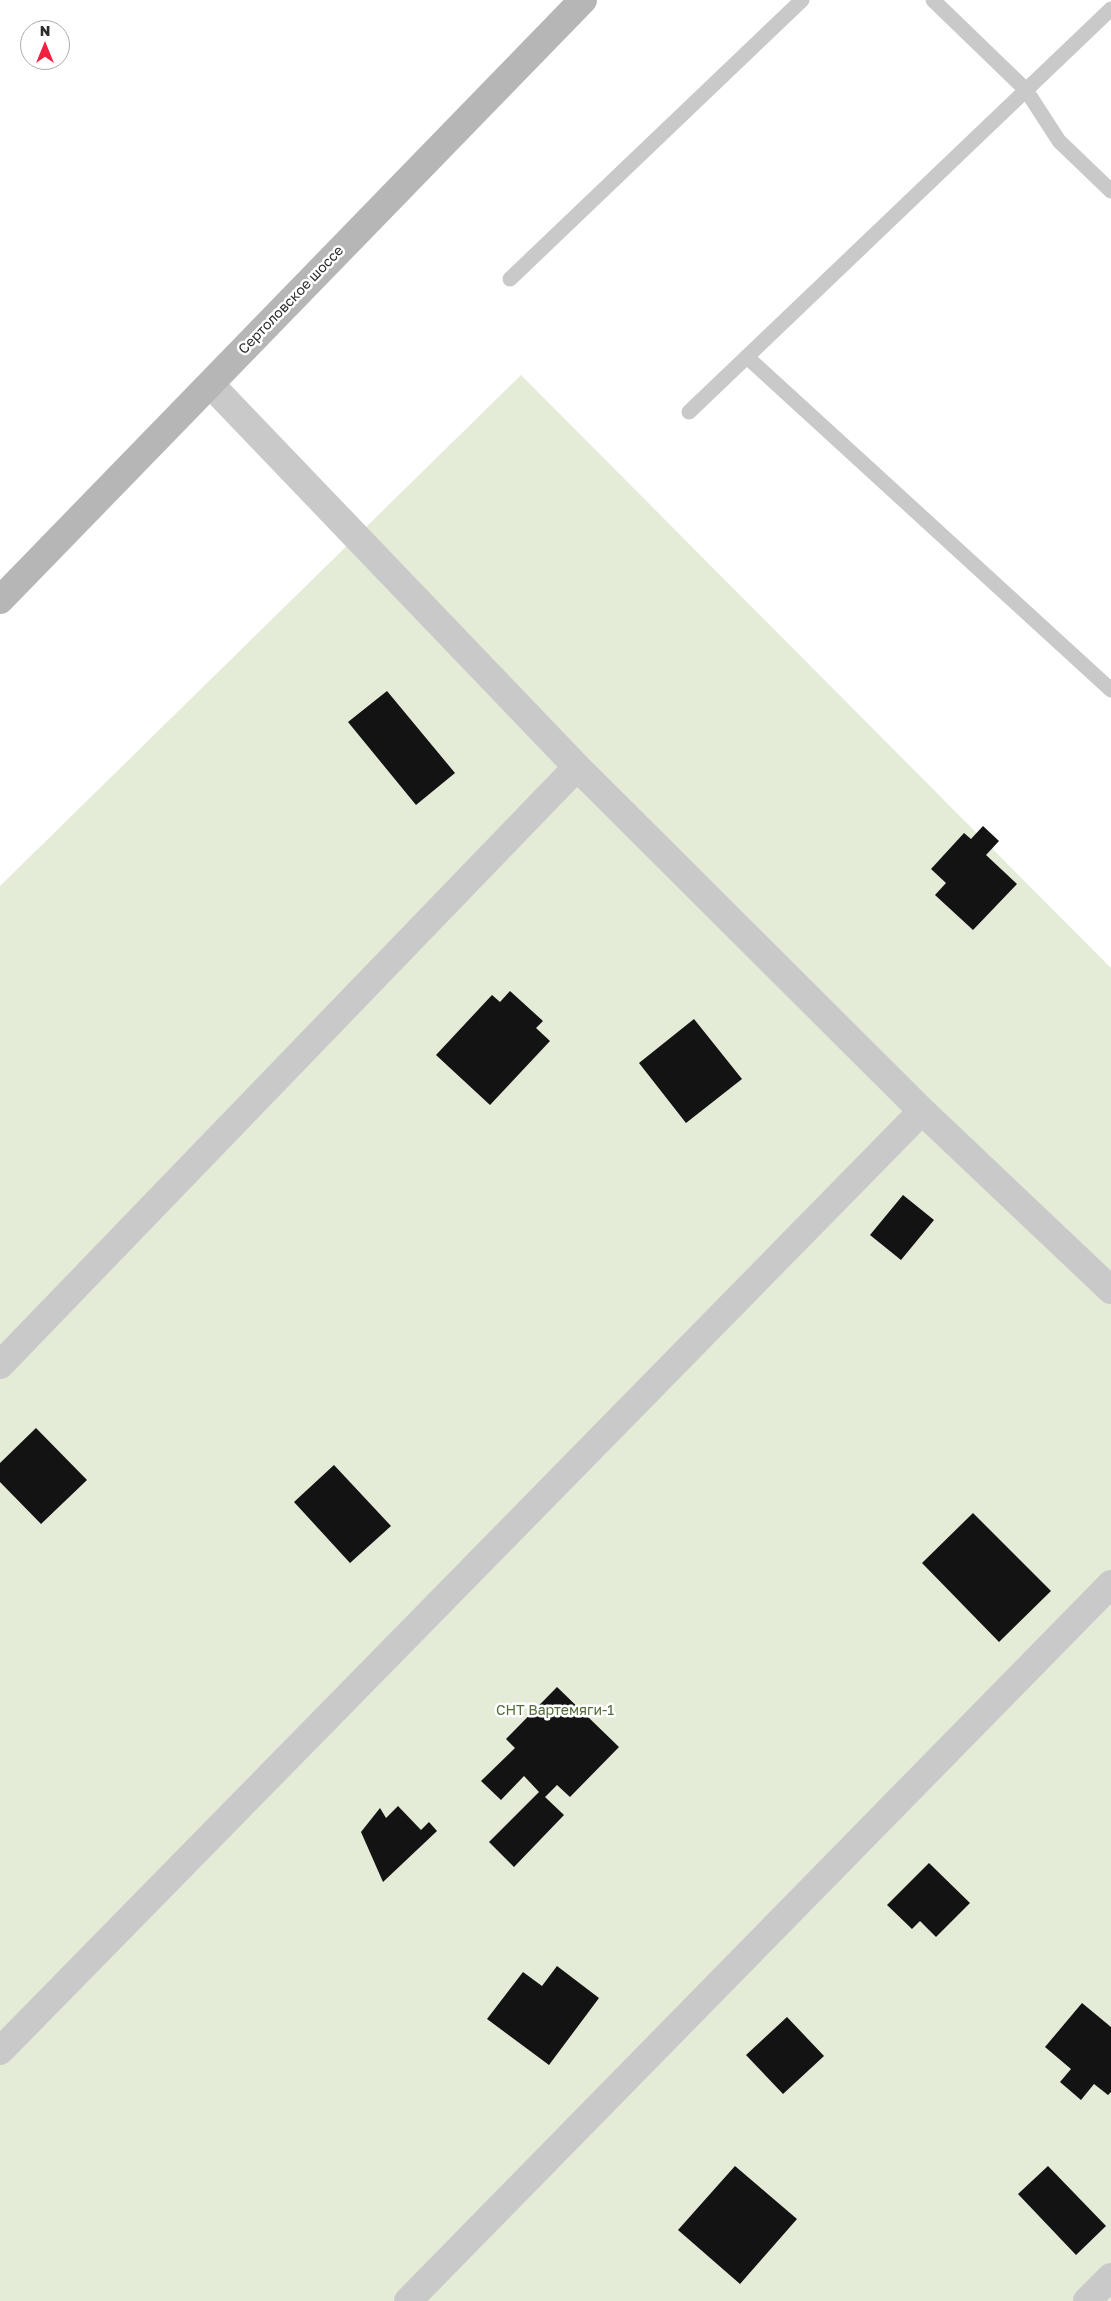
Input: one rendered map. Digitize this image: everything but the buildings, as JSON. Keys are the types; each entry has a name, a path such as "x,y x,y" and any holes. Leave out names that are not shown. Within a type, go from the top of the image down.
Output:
{"main road":[{"name":"Сертоловское шоссе","path":"0,600 211,385 302,288 583,0"}],"street":[{"path":"211,385 576,767 922,1112 1111,1290"},
{"path":"0,1365 576,767"},
{"path":"0,2051 922,1112"},
{"path":"408,2301 1111,1584"},
{"path":"1087,2301 1111,2277"}],"lane":[{"path":"510,279 802,0"},
{"path":"932,0 1026,90 1059,141 1111,191"},
{"path":"689,412 1111,9"},
{"path":"747,358 1111,690"}],"green space":[{"name":"СНТ Вартемяги-1","path":"521,375 1111,968 1111,2301 0,2301 0,886"}]}
